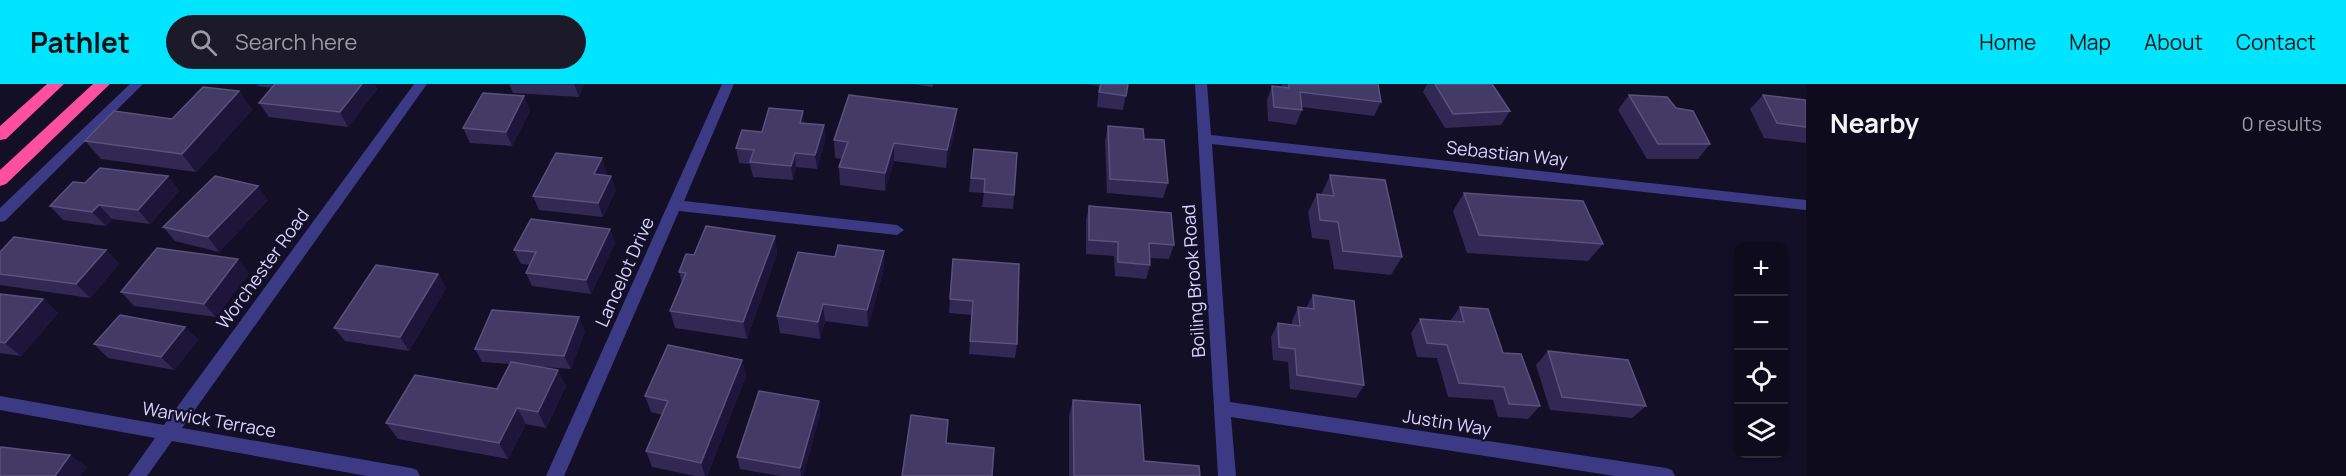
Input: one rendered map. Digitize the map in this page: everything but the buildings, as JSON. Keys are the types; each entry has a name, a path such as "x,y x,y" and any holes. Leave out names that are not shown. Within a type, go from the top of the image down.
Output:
{"highway":[{"path":"0,135 56,84"},
{"path":"0,180 102,84"}],"street":[{"path":"0,218 137,84"},
{"name":"Worchester Road","path":"137,476 421,84"},
{"name":"Lancelot Drive","path":"555,476 728,84"},
{"name":"Boiling Brook Road","path":"1201,84 1227,476"},
{"name":"Sebastian Way","path":"1205,139 1806,205"},
{"path":"676,205 897,230"},
{"name":"Warwick Terrace","path":"0,403 411,476"},
{"name":"Justin Way","path":"1222,408 1666,476"}]}
